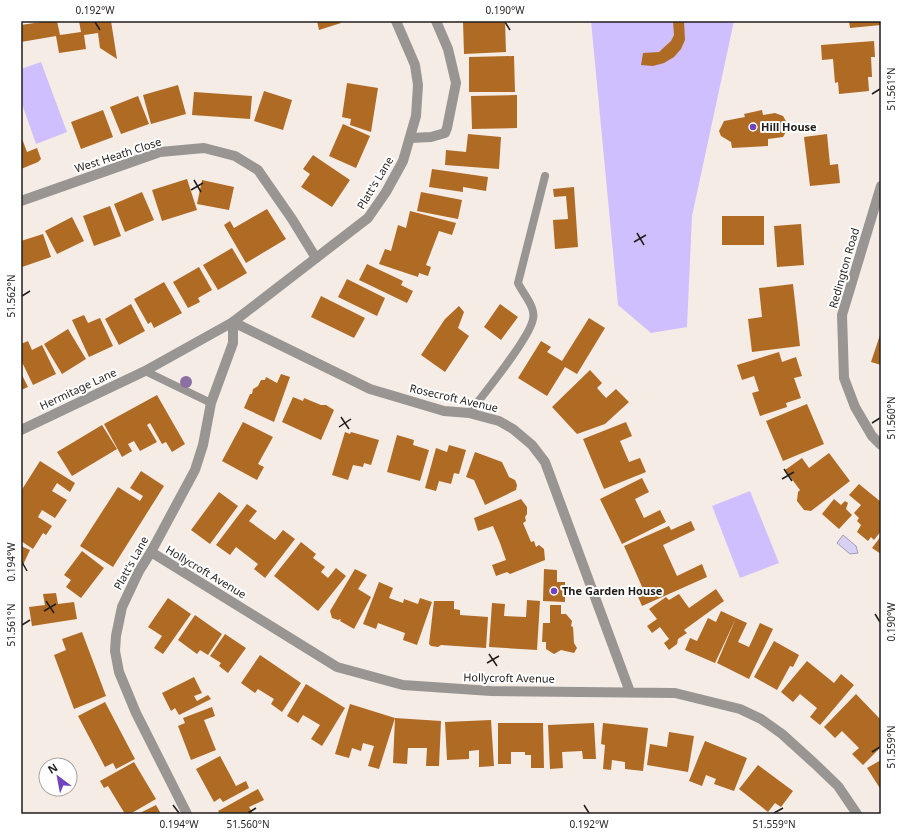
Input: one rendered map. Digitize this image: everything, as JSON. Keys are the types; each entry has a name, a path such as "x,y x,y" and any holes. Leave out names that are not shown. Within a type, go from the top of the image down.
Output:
{"street":[{"name":"Platt's Lane","path":"145,371 233,322 368,218 386,192 403,161 416,116 418,85 415,66 396,21"},
{"path":"410,138 431,137 445,133 447,128 456,83 448,49 436,21"},
{"name":"West Heath Close","path":"21,201 160,152 204,148 235,156 258,170 292,218 316,258"},
{"name":"Redington Road","path":"881,186 842,315 844,378 855,407 872,436 881,446"},
{"name":"Platt's Lane","path":"187,814 136,713 118,672 115,651 116,636 122,608 139,571 152,552 195,470 203,445 211,403 233,343 233,322"},
{"name":"Rosecroft Avenue","path":"233,322 370,389 444,411 469,413 499,421 514,429 532,445 545,462 630,692"},
{"name":"Hermitage Lane","path":"21,430 145,371"},
{"name":"Hollycroft Avenue","path":"152,552 337,667 403,685 491,691 675,693 740,709 761,719 782,734 819,767 838,786 857,814"}],"lane":[{"path":"469,413 527,334 534,319 531,306 522,294 518,283 545,176"},
{"path":"145,371 211,403"}],"shaded area":[{"path":"591,21 734,21 692,216 687,327 651,333 618,305"},
{"path":"41,62 67,132 36,144 21,101 21,69"},
{"path":"750,491 779,563 740,578 712,506"},
{"path":"843,535 856,546 858,553 850,554 837,543"}],"building":[{"path":"57,21 60,35 81,32 79,21 111,21 117,59 100,48 98,33 84,35 86,49 59,53 56,36 21,42 21,25"},
{"path":"317,21 340,21 341,23 319,30"},
{"path":"463,21 505,21 506,52 464,54"},
{"path":"673,21 684,21 685,40 681,49 674,57 664,63 653,66 641,65 643,53 659,52 671,41 674,35"},
{"path":"849,21 881,21 881,25 850,28"},
{"path":"874,41 875,57 871,57 872,77 868,77 869,91 839,94 838,82 835,83 833,59 822,60 821,45"},
{"path":"514,56 515,92 469,92 469,57"},
{"path":"347,83 378,88 371,132 350,125 351,119 342,117"},
{"path":"178,85 186,114 151,124 143,95"},
{"path":"264,91 292,100 283,130 254,121"},
{"path":"194,92 252,96 250,119 192,115"},
{"path":"517,95 517,128 472,129 471,96"},
{"path":"138,96 149,124 121,134 110,107"},
{"path":"103,110 113,137 81,149 71,122"},
{"name":"Hill House","path":"762,110 763,115 775,113 783,116 787,123 787,130 783,137 768,139 768,146 732,148 731,142 721,136 719,131 724,121 745,117 744,114"},
{"path":"343,124 370,136 356,168 329,156"},
{"path":"468,134 501,137 499,169 445,165 446,150 466,152"},
{"path":"827,134 830,165 838,164 840,183 810,186 804,137"},
{"path":"21,136 27,152 37,148 41,159 38,162 21,169"},
{"path":"313,155 350,180 332,207 301,187 310,174 303,169"},
{"path":"432,169 488,177 486,191 463,187 463,192 429,187"},
{"path":"187,179 197,210 162,221 152,190"},
{"path":"202,180 234,187 229,210 197,204"},
{"path":"574,187 578,247 555,249 553,220 568,219 566,196 554,197 553,189"},
{"path":"142,192 154,220 125,232 114,204"},
{"path":"421,192 462,200 458,219 417,211"},
{"path":"110,206 121,236 94,246 83,216"},
{"path":"267,209 286,239 246,263 224,225 230,221 234,228"},
{"path":"410,211 456,223 452,235 439,231 426,265 431,267 428,276 419,273 418,277 379,264 385,249 391,251 398,225 406,228"},
{"path":"722,216 764,216 764,245 722,245"},
{"path":"72,217 84,241 57,254 45,231"},
{"path":"801,224 804,265 777,267 774,226"},
{"path":"43,234 51,257 22,267 21,241"},
{"path":"232,248 247,273 218,290 203,265"},
{"path":"367,264 403,281 401,285 413,291 407,303 359,280"},
{"path":"199,267 212,290 198,298 200,302 188,308 173,282"},
{"path":"347,279 385,298 377,316 338,297"},
{"path":"164,282 182,313 154,328 151,322 148,324 134,299"},
{"path":"793,284 800,346 752,352 748,319 762,317 759,288"},
{"path":"321,296 365,318 354,338 311,317"},
{"path":"131,304 145,331 119,345 105,319"},
{"path":"500,304 518,317 501,340 484,327"},
{"path":"459,306 464,312 458,328 469,336 445,372 421,355 445,319"},
{"path":"84,315 88,323 100,318 113,346 89,357 72,320"},
{"path":"589,318 605,328 577,374 565,367 547,396 518,378 541,341 551,347 547,352 562,361"},
{"path":"68,329 86,359 62,374 44,344"},
{"path":"881,332 881,365 871,362"},
{"path":"28,341 32,350 42,345 56,374 33,385 21,360 21,344"},
{"path":"779,352 782,362 796,357 802,376 794,378 801,398 786,403 787,407 760,416 752,393 759,391 754,376 742,380 737,365"},
{"path":"590,370 602,383 597,388 606,398 616,389 629,402 605,424 577,434 552,407"},
{"path":"21,373 28,387 21,390"},
{"path":"281,374 290,377 274,422 244,408 250,394 252,394 253,389 258,386 261,380 265,380 266,377 277,383"},
{"path":"157,395 185,444 172,452 166,442 162,444 150,423 147,425 157,442 140,451 134,441 128,444 132,451 122,457 104,424"},
{"path":"293,397 303,401 304,398 321,405 326,405 334,410 321,440 282,422"},
{"path":"807,404 824,444 783,461 766,421"},
{"path":"243,422 273,437 258,464 264,467 257,480 222,461"},
{"path":"626,422 632,436 620,441 629,462 640,458 646,472 604,489 583,439"},
{"path":"102,425 117,449 72,476 57,452"},
{"path":"345,432 350,434 351,432 379,440 371,465 364,463 363,467 353,465 348,480 332,475"},
{"path":"397,435 414,440 413,445 429,450 420,481 387,472"},
{"path":"449,445 466,450 459,474 454,473 451,484 439,481 436,491 425,488 436,448 447,452"},
{"path":"475,452 502,462 509,477 515,480 517,485 516,490 485,505 474,480 466,477"},
{"path":"829,453 850,481 811,511 804,510 797,501 798,492 800,490 785,470 802,458 809,468"},
{"path":"40,461 75,483 70,492 57,483 52,491 67,500 55,518 42,510 38,517 52,526 46,535 43,533 33,549 21,541 21,491"},
{"path":"141,471 164,486 113,567 80,546 118,487 140,501 143,496 130,488"},
{"path":"642,478 649,492 635,499 644,518 660,510 666,522 622,544 600,499"},
{"path":"859,484 881,502 881,531 874,540 871,537 868,541 857,532 861,525 857,521 859,518 854,513 861,505 849,495"},
{"path":"219,492 238,506 210,544 191,530"},
{"path":"521,499 527,507 527,514 525,517 526,521 523,523 531,542 534,541 536,547 539,545 544,549 545,560 510,574 507,572 496,576 492,565 506,560 500,543 493,526 478,531 474,518"},
{"path":"834,499 841,505 845,501 848,503 846,509 852,515 839,529 822,514"},
{"path":"247,504 257,511 249,521 275,540 283,530 295,539 265,578 254,569 258,564 236,547 230,555 216,545"},
{"path":"691,521 695,530 663,545 677,576 702,564 707,577 642,606 636,592 643,589 624,546 669,526 671,530"},
{"path":"881,536 881,554 872,548"},
{"path":"301,542 316,554 313,558 325,567 321,572 328,578 336,568 346,576 318,611 274,576"},
{"path":"21,546 30,550 21,569"},
{"path":"82,551 104,568 81,598 66,587 71,580 64,575"},
{"path":"355,569 367,575 358,589 371,597 354,629 340,621 341,619 338,620 332,618 330,611"},
{"name":"The Garden House","path":"544,569 557,570 557,582 565,582 565,602 543,601"},
{"path":"379,582 393,588 389,598 403,603 404,599 418,604 420,598 432,602 417,645 403,640 405,633 378,623 376,629 363,624"},
{"path":"716,589 724,601 684,630 687,633 678,639 677,644 669,650 664,643 669,639 660,627 652,633 647,626 657,619 649,609 666,597 669,600 679,594 689,608"},
{"path":"56,593 58,604 74,602 77,619 32,626 29,607 45,605 43,594"},
{"path":"168,598 191,614 163,654 154,648 162,636 148,627"},
{"path":"527,600 540,601 537,650 489,647 492,603 505,604 504,616 526,617"},
{"path":"434,601 454,601 454,609 460,610 460,615 488,617 486,648 441,645 438,647 431,646 429,644"},
{"path":"550,605 561,605 561,614 566,614 572,621 571,626 573,627 574,643 577,648 574,653 561,650 554,654 546,649 546,642 542,642 543,623 550,623"},
{"path":"721,611 736,618 715,663 685,650 690,638 697,641 708,618 716,622"},
{"path":"195,615 222,634 208,655 200,650 197,654 178,640"},
{"path":"736,618 747,623 738,642 749,647 760,623 773,629 749,679 717,663"},
{"path":"82,632 106,696 74,709 54,655 66,650 62,639"},
{"path":"225,634 246,648 228,673 219,666 221,663 210,656"},
{"path":"774,641 799,655 793,667 790,666 777,690 754,677"},
{"path":"260,655 301,683 282,712 271,704 274,699 258,689 255,693 241,683"},
{"path":"807,661 834,683 841,674 854,685 820,725 810,717 817,708 800,694 793,702 781,692"},
{"path":"194,677 202,693 194,696 197,701 208,695 211,699 179,715 175,708 171,711 162,693"},
{"path":"306,684 345,708 322,746 311,739 320,725 303,715 298,723 287,716"},
{"path":"856,694 881,720 881,747 863,765 852,754 859,748 842,731 835,738 824,727"},
{"path":"105,702 135,759 116,769 113,763 105,767 78,716"},
{"path":"350,704 395,718 379,769 368,766 374,746 363,743 361,751 352,748 349,758 335,754"},
{"path":"212,707 215,716 204,720 216,750 191,760 178,726 185,723 183,718"},
{"path":"395,718 441,721 439,766 426,766 427,748 408,748 407,764 393,763"},
{"path":"491,720 494,766 479,767 479,750 469,751 469,759 447,760 445,722"},
{"path":"498,723 543,723 544,768 531,768 531,755 525,755 525,752 511,752 511,764 498,764"},
{"path":"594,723 596,759 583,759 582,751 562,752 563,768 550,769 548,725"},
{"path":"603,723 648,728 643,771 625,769 625,762 612,760 611,770 603,769 605,745 601,744"},
{"path":"669,732 694,736 688,772 647,765 650,744 667,747"},
{"path":"705,741 747,758 734,791 714,784 716,779 706,775 702,786 689,781"},
{"path":"220,756 236,786 246,781 249,788 223,802 220,798 214,802 196,769"},
{"path":"881,760 881,790 867,768"},
{"path":"134,762 156,799 130,814 125,814 108,786 104,788 100,781"},
{"path":"758,765 793,791 781,807 775,803 768,812 739,789"},
{"path":"258,789 264,800 249,807 253,814 220,814 218,811"},
{"path":"156,805 161,814 138,814"}],"place":[{"name":"Hill House","path":"753,127"},
{"name":"The Garden House","path":"554,591"}]}
